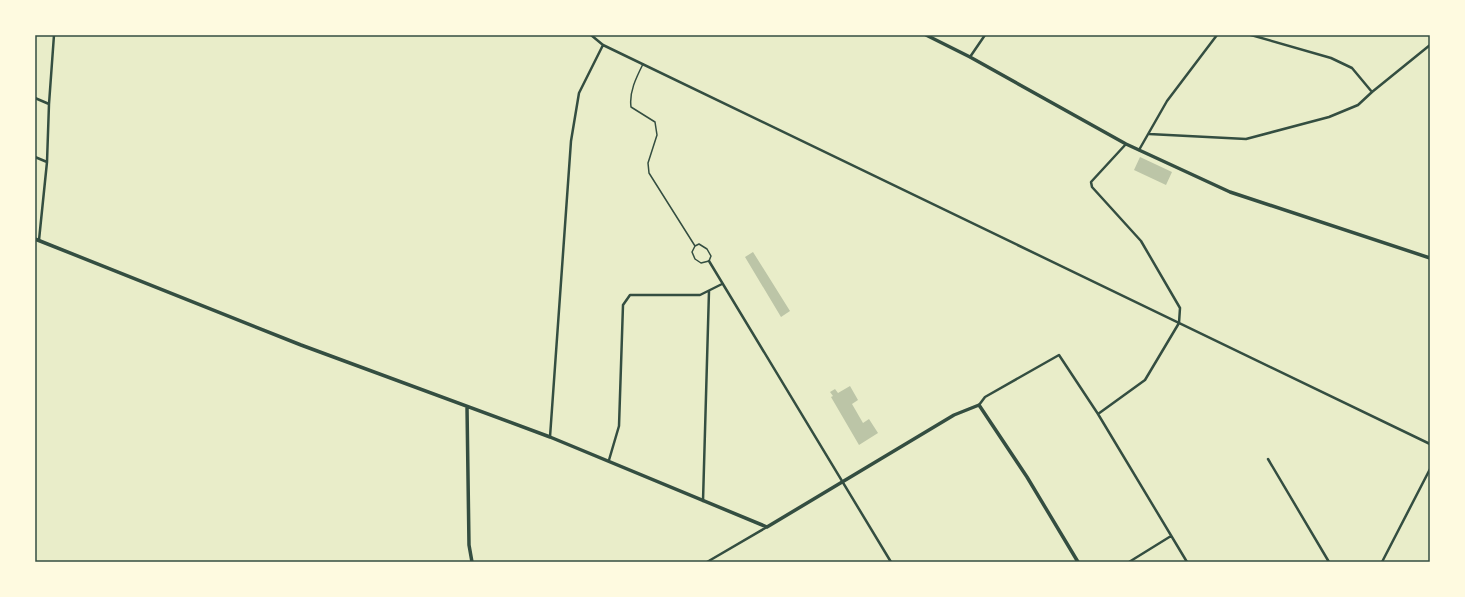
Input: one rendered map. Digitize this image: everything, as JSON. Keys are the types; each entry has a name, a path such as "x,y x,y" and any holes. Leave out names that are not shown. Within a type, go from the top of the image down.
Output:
{"main road":[{"path":"926,35 970,57 1126,144 1230,192 1430,258"},
{"path":"37,239 301,345 609,460 767,527 954,415 979,405 1027,477 1078,562"},
{"path":"467,407 469,544 472,562"}],"street":[{"path":"37,239 47,162 54,35"},
{"path":"591,35 603,45 1430,444"},
{"path":"970,57 985,35"},
{"path":"1140,150 1167,100 1217,35"},
{"path":"1251,35 1331,58 1352,68 1372,92"},
{"path":"550,437 571,141 579,92 603,45"},
{"path":"1149,134 1246,139 1329,117 1358,105 1430,45"},
{"path":"35,98 49,104"},
{"path":"1098,414 1144,380 1179,323 1180,308 1141,241 1092,186 1091,182 1126,144"},
{"path":"35,157 47,162"},
{"path":"709,261 891,562"},
{"path":"609,460 619,426 623,305 630,295 700,295 722,284"},
{"path":"703,501 709,291"},
{"path":"979,405 985,397 1059,355 1098,414 1187,562"},
{"path":"1268,459 1329,562"},
{"path":"1382,562 1430,469"},
{"path":"707,562 767,527"},
{"path":"1129,562 1171,536"}],"lane":[{"path":"643,64 635,80 630,100 631,107 655,122 657,135 648,162 649,173 695,246"},
{"path":"699,244 707,249 711,256 709,261 701,263 695,259 692,252 695,246 699,244"}],"building":[{"path":"1140,157 1172,172 1166,185 1134,170"},
{"path":"753,252 790,311 781,317 745,257"},
{"path":"850,386 858,400 852,404 863,423 869,419 878,433 859,445 831,397 833,396 830,392 835,389 838,393"}]}
